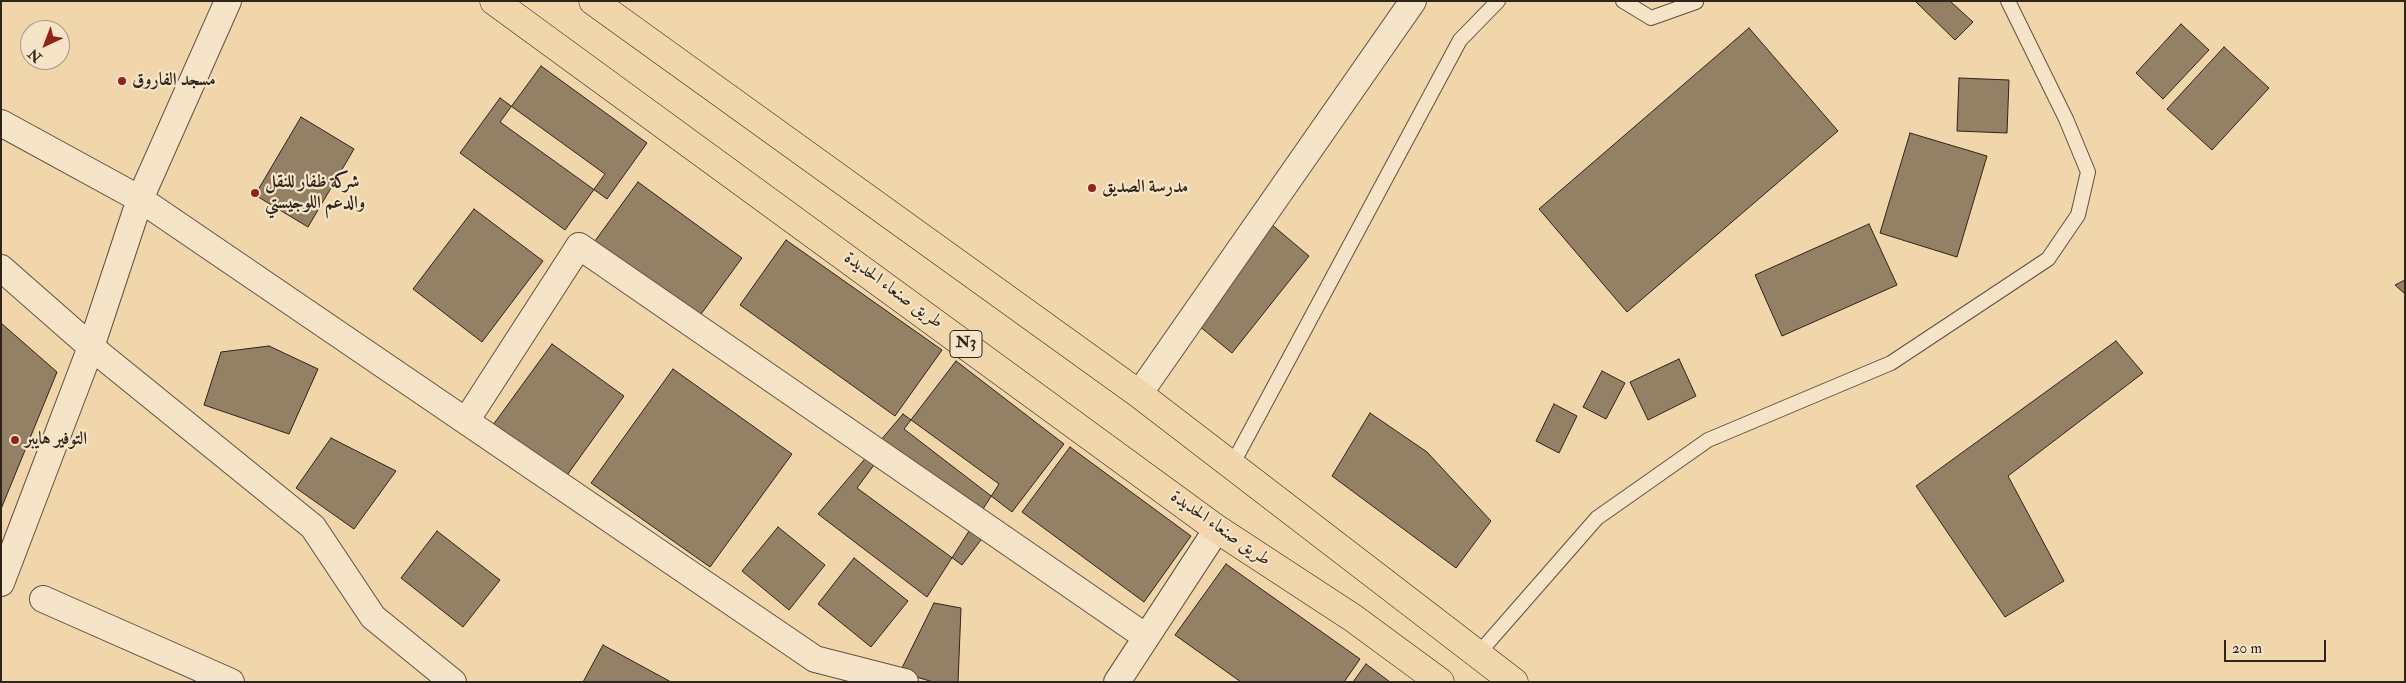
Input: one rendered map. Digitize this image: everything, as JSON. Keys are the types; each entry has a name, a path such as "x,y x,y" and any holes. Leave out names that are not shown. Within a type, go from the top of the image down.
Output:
{"main road":[{"name":"طريق صنعاء الحديدة","path":"494,1 1217,529 1353,618 1440,682"},
{"path":"592,1 1139,394 1514,682"}],"street":[{"path":"1,583 90,348 140,199 228,1"},
{"path":"1139,394 1413,1"},
{"path":"1,123 140,199 814,659 904,682"},
{"path":"466,421 579,246 1146,637"},
{"path":"1,268 90,348 312,527 373,617 453,682"},
{"path":"1117,682 1217,529"},
{"path":"43,599 231,682"}],"lane":[{"path":"1232,465 1460,40 1498,1"},
{"path":"1623,1 1651,18 1696,2"},
{"path":"1478,654 1597,518 1708,440 1891,364 2048,259 2078,215 2088,172 2066,119 2008,1"}],"building":[{"path":"1915,1 1950,1 1973,22 1955,40"},
{"path":"2181,24 2209,50 2163,99 2136,73"},
{"path":"1749,28 1838,131 1627,312 1539,209"},
{"path":"2224,47 2269,88 2212,150 2167,109"},
{"path":"541,66 647,143 607,199 500,122"},
{"path":"1959,78 2009,80 2007,133 1957,131"},
{"path":"500,98 605,174 565,230 460,153"},
{"path":"301,117 354,149 308,227 255,195"},
{"path":"1910,133 1987,156 1957,257 1880,233"},
{"path":"638,182 742,258 696,321 592,245"},
{"path":"474,209 543,261 482,342 413,289"},
{"path":"1271,224 1309,256 1232,353 1193,321"},
{"path":"1869,224 1897,285 1782,336 1755,275"},
{"path":"786,240 942,350 895,416 740,305"},
{"path":"2405,280 2405,294 2395,285"},
{"name":"التوفير هايبر","path":"1,323 57,372 1,509"},
{"path":"2116,341 2143,373 2008,476 2064,581 2005,617 1916,486"},
{"path":"552,344 624,396 565,478 493,425"},
{"path":"269,346 318,369 289,434 204,405 221,352"},
{"path":"1679,359 1696,396 1648,420 1630,382"},
{"path":"956,361 1064,444 1012,512 904,429"},
{"path":"673,369 792,454 710,567 591,483"},
{"path":"1602,371 1625,383 1606,419 1583,407"},
{"path":"1554,404 1577,416 1559,453 1536,441"},
{"path":"1370,413 1427,452 1491,521 1456,568 1332,476"},
{"path":"903,414 999,484 927,597 818,514"},
{"path":"331,438 396,471 354,529 296,488"},
{"path":"1070,447 1191,536 1144,602 1022,512"},
{"path":"885,450 990,528 962,565 857,488"},
{"path":"778,527 825,565 789,610 742,571"},
{"path":"437,531 500,580 463,627 401,578"},
{"path":"854,558 908,601 871,647 818,604"},
{"path":"1226,564 1360,659 1344,682 1241,682 1175,635"},
{"path":"934,603 961,608 958,682 933,682 900,672"},
{"path":"603,645 671,682 583,682"},
{"path":"1366,664 1390,682 1353,682"}],"place":[{"name":"مسجد الفاروق","path":"122,81"},
{"name":"مدرسة الصديق","path":"1092,188"},
{"name":"شركة ظفار للنقل والدعم اللوجيستي","path":"255,193"},
{"name":"التوفير هايبر","path":"15,440"}]}
